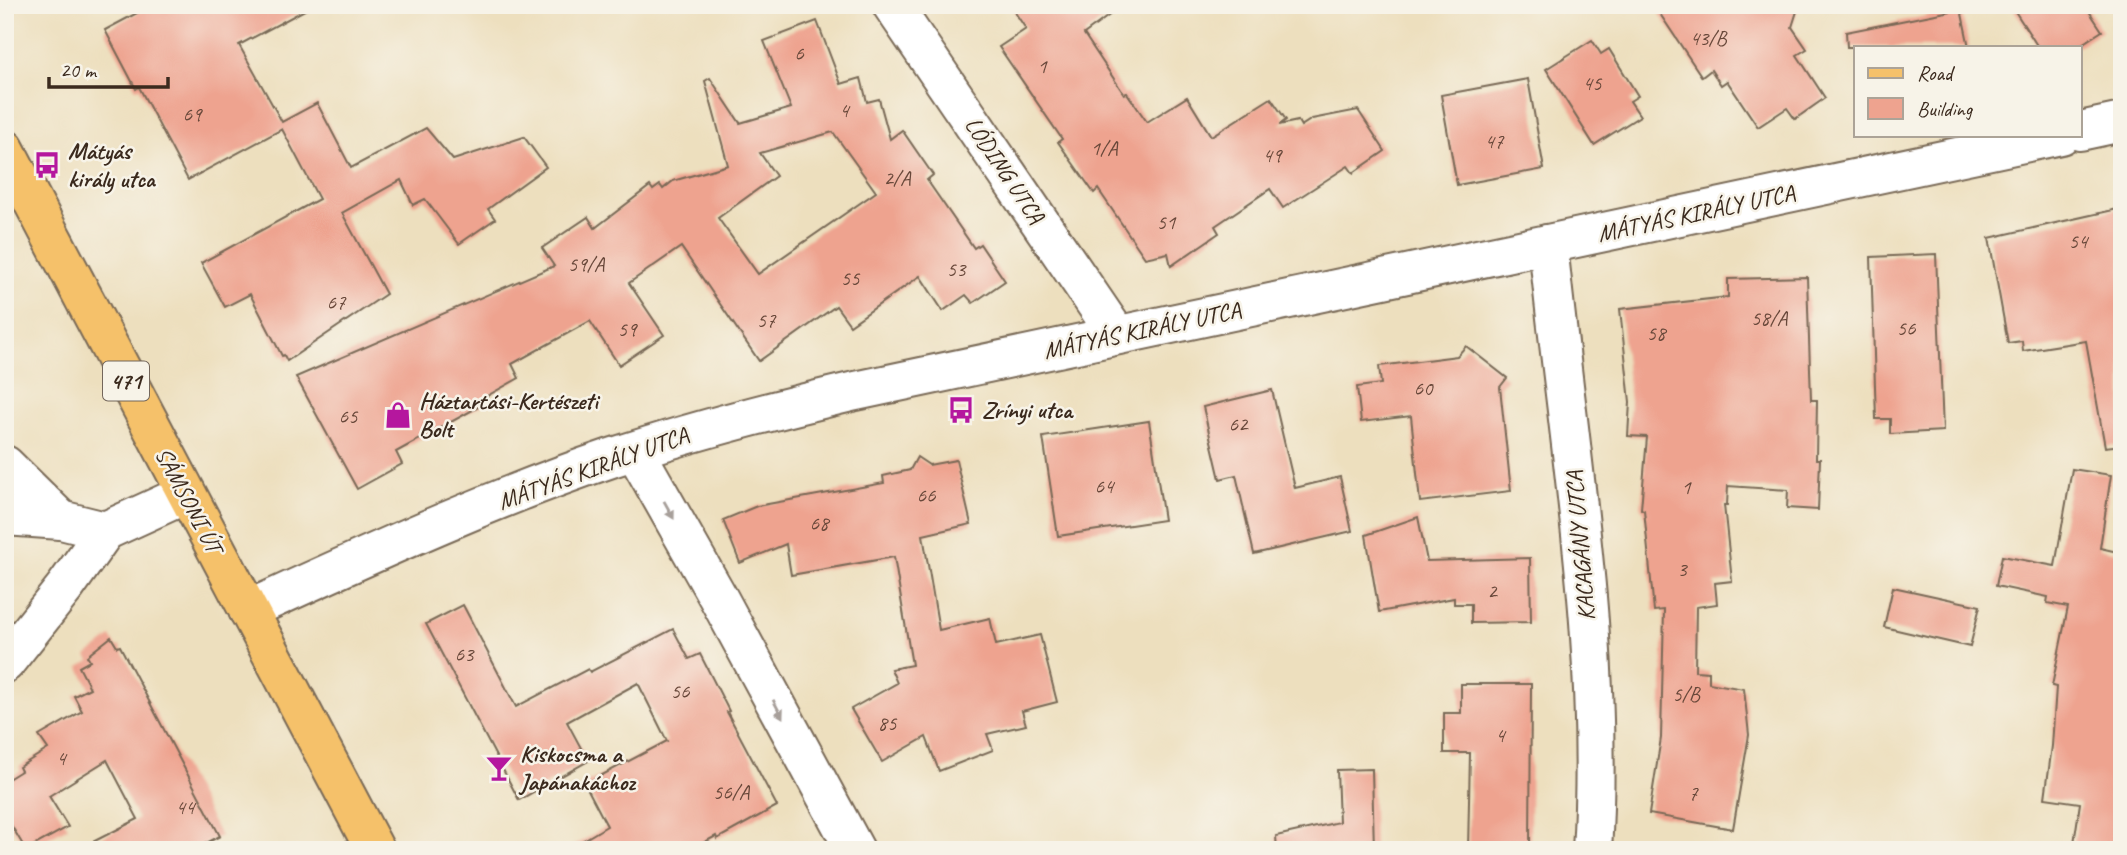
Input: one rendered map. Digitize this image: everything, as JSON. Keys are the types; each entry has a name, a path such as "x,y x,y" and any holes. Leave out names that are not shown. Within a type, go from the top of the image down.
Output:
{"main road":[{"name":"SÁMSONI ÚT","path":"5,149 375,850"}],"street":[{"name":"LÓDING UTCA","path":"892,5 1117,335"},
{"path":"2082,131 2122,122"},
{"name":"MÁTYÁS KIRÁLY UTCA","path":"248,610 494,503 635,451 747,417 851,392 2056,136"},
{"name":"KACAGÁNY UTCA","path":"1548,244 1583,556 1594,752 1592,850"},
{"path":"635,451 855,850"},
{"path":"5,465 61,520"},
{"path":"5,663 66,586 105,531 186,494"},
{"path":"5,516 61,520 105,531"}],"building":[{"path":"152,5 314,5 239,45 282,122 317,103 351,168 426,128 453,160 524,137 546,167 488,209 495,219 459,244 425,199 413,205 401,180 342,213 386,294 287,361 250,294 225,307 201,263 319,199 282,129 188,180 139,87 136,89 105,30"},
{"path":"1010,5 1123,5 1084,34 1124,94 1127,93 1147,122 1187,97 1211,136 1271,98 1286,120 1279,125 1298,121 1301,126 1312,119 1358,110 1385,151 1353,173 1348,166 1283,208 1270,189 1215,226 1219,233 1171,266 1168,253 1145,258 1098,189 1094,193 1058,142 1062,139 999,47 1026,29"},
{"path":"1654,5 1799,5 1792,27 1807,49 1797,55 1825,98 1795,119 1787,108 1758,127 1727,81 1721,85 1711,70 1702,77"},
{"path":"2011,5 2085,5 2102,31 2079,46 2037,46"},
{"path":"1961,9 1969,46 1847,47 1846,32"},
{"path":"817,21 841,84 861,78 867,102 879,99 890,139 902,130 933,175 927,180 974,248 980,244 1005,281 973,303 966,295 943,311 920,276 850,325 836,306 759,361 681,247 629,283 664,335 619,365 590,321 512,364 519,378 480,400 482,405 396,452 402,464 357,489 296,377 554,266 542,248 588,217 595,228 650,186 653,190 660,185 663,189 673,181 728,165 705,81 710,78 740,123 791,108 764,41","holes":["833,132 876,192 758,274 718,218 776,176 760,153"]},
{"path":"1592,40 1601,54 1609,49 1638,96 1630,101 1640,116 1594,145 1546,69"},
{"path":"1528,79 1544,169 1457,185 1441,95"},
{"path":"2122,208 2122,445 2105,447 2086,341 2023,351 2022,341 2008,343 1989,238"},
{"path":"1936,254 1943,431 1890,434 1890,419 1876,419 1871,257"},
{"path":"1807,277 1811,400 1817,400 1816,459 1820,459 1818,510 1787,508 1788,490 1728,486 1727,505 1724,505 1732,581 1715,583 1717,604 1696,607 1695,671 1709,672 1709,683 1744,689 1749,735 1733,829 1649,814 1661,738 1664,610 1654,611 1644,510 1641,509 1647,437 1628,436 1630,402 1620,309 1728,297 1728,279"},
{"path":"1466,346 1507,378 1500,387 1511,491 1420,502 1411,416 1361,422 1357,387 1381,384 1379,366 1457,356"},
{"path":"1272,390 1295,488 1340,477 1352,531 1254,554 1236,475 1220,479 1203,407"},
{"path":"1149,421 1164,520 1058,536 1043,437"},
{"path":"917,457 929,465 956,460 971,524 923,535 939,630 990,618 996,645 1040,635 1057,702 1022,711 1026,725 987,734 993,750 939,771 926,737 882,762 851,709 897,683 891,669 912,665 894,557 791,575 786,544 740,563 723,520 757,506 884,483 883,476 910,470"},
{"path":"2072,469 2111,475 2100,548 2122,553 2122,850 2073,850 2080,803 2045,798 2056,687 2052,686 2068,607 2047,603 2048,597 1996,586 2002,556 2055,566"},
{"path":"1418,517 1427,561 1530,558 1531,622 1471,623 1471,604 1454,604 1454,598 1379,612 1366,535"},
{"path":"1893,587 1980,606 1970,647 1884,627"},
{"path":"463,605 516,707 673,629 689,659 700,654 729,711 727,712 777,806 717,839 716,836 690,850 567,850 607,826 585,784 667,741 638,683 567,722 588,761 519,800 426,624"},
{"path":"111,637 117,647 120,646 220,836 193,850 77,850 138,819 107,760 49,796 68,827 26,850 5,815 5,781 21,771 19,767 48,749 39,736 82,711 74,696 90,688 79,667 90,661 87,656"},
{"path":"1461,684 1531,684 1530,850 1468,850 1470,753 1444,753 1444,713 1461,713"},
{"path":"1372,769 1374,850 1277,850 1276,836 1339,822 1337,770"}],"place":[{"name":"Mátyás király utca","path":"47,165"},
{"name":"Zrínyi utca","path":"961,410"},
{"name":"Háztartási-Kertészeti Bolt","path":"398,415"},
{"name":"Kiskocsma a Japánakáchoz","path":"499,768"}]}
